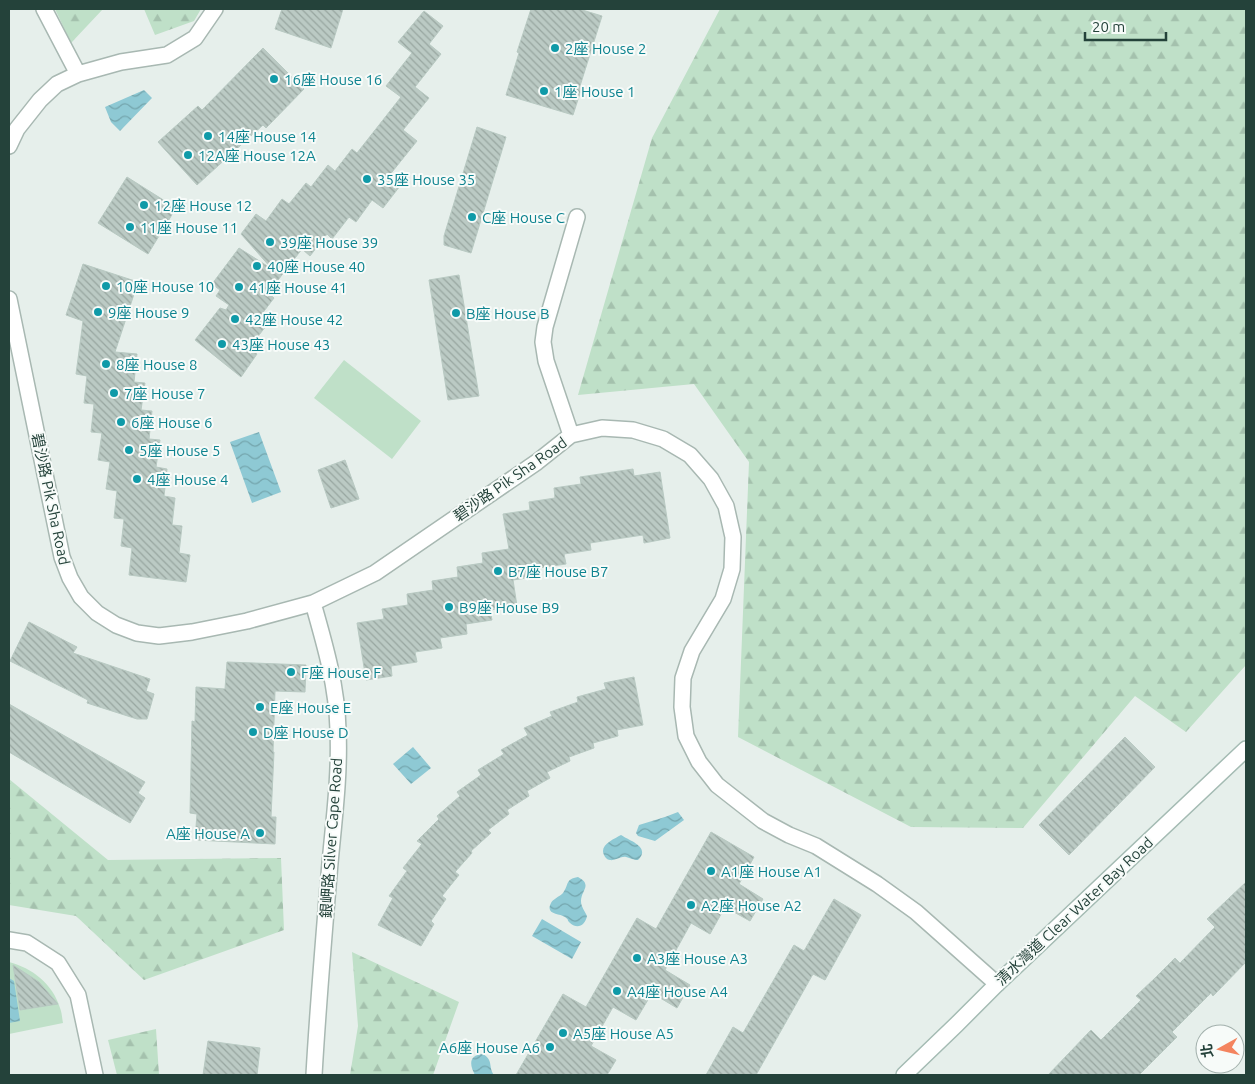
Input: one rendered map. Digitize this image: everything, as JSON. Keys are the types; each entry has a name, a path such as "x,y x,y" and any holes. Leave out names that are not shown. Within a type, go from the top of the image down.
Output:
{"street":[{"path":"44,9 78,74"},
{"path":"9,146 17,128 40,100 57,84 78,74 121,62 167,55 195,38 215,9"},
{"path":"571,435 546,361 542,342 577,217"},
{"name":"碧沙路 Pik Sha Road","path":"9,299 62,557 70,578 81,597 97,613 116,625 137,633 159,636 192,632 247,622 313,603 375,573 537,462 571,435 602,428 633,430 663,439 690,455 711,479 726,506 733,537 732,568 723,598 692,651 683,678 682,708 686,736 699,762 717,785 763,820 789,835 816,846 877,884 916,912 997,984"},
{"name":"銀岬路 Silver Cape Road","path":"313,603 327,649 334,689 338,730 338,770 319,991 314,1075"},
{"name":"清水灣道 Clear Water Bay Road","path":"904,1075 997,984 1246,749"},
{"path":"9,940 27,942 58,963 78,995 96,1075"}],"green space":[{"path":"55,9 103,9 71,43"},
{"path":"144,9 201,9 194,21 155,35"},
{"path":"720,9 1246,9 1246,665 1186,732 1135,696 1023,828 911,827 738,737 749,462 694,384 578,395 652,138"},
{"path":"344,360 421,421 392,459 314,398"},
{"path":"9,779 108,860 281,858 284,930 144,980 76,916 9,905"},
{"path":"352,952 459,1002 433,1075 350,1075 358,1026"},
{"path":"9,962 26,968 47,984 57,999 63,1023 9,1034"},
{"path":"156,1029 159,1075 117,1075 108,1040"}],"water":[{"path":"144,90 152,98 120,131 111,122 105,107"},
{"path":"259,432 281,492 252,503 230,442"},
{"path":"413,747 431,768 411,784 393,764"},
{"path":"678,812 684,820 655,841 638,836 636,833 639,825"},
{"path":"621,835 641,848 641,855 638,860 624,857 610,860 605,857 603,851 605,845"},
{"path":"578,877 586,885 581,901 587,916 581,926 573,925 565,917 550,910 552,902 563,893 569,881"},
{"path":"542,919 581,942 572,959 532,936"},
{"path":"9,978 14,981 20,1021 9,1023"},
{"path":"483,1054 489,1059 494,1075 475,1075 471,1064 473,1058"}],"building":[{"path":"282,9 343,9 331,48 275,29"},
{"path":"531,9 579,9 602,16 573,115 506,95"},
{"path":"424,11 443,26 429,44 441,54 415,87 429,98 403,130 417,141 388,177 400,186 383,208 372,200 356,222 349,217 332,239 327,234 310,256 302,249 268,293 274,298 258,319 266,326 249,348 257,354 241,377 195,340 220,308 226,310 229,305 216,296 220,290 212,284 239,248 272,269 241,234 256,214 266,221 282,199 289,204 306,183 311,187 328,165 335,171 352,149 357,153 401,97 386,86 412,53 398,42"},
{"path":"263,48 304,89 266,128 263,125 197,185 158,142 198,106 202,110"},
{"path":"477,127 506,137 471,253 444,245 444,236"},
{"path":"127,177 176,208 148,254 98,223"},
{"path":"83,264 138,282 115,352 137,354 134,382 145,383 141,410 152,411 149,439 160,440 156,467 167,469 164,496 175,498 172,525 182,526 179,553 190,555 186,582 129,575 132,548 121,546 124,519 114,518 117,491 106,489 110,462 98,460 102,433 91,432 94,404 84,403 87,376 76,374 83,321 66,315"},
{"path":"459,275 479,396 448,400 429,280"},
{"path":"345,460 359,499 331,508 318,470"},
{"path":"633,469 634,476 660,472 670,538 644,543 643,535 616,539 590,543 591,550 564,554 566,564 539,568 540,576 513,580 517,606 490,610 492,620 466,624 467,634 440,638 442,648 415,652 417,662 391,666 392,676 366,680 357,623 384,619 382,609 408,605 407,594 433,590 432,581 458,577 457,567 483,563 482,553 509,549 503,514 530,510 529,502 555,498 554,488 581,484 580,477"},
{"path":"29,622 77,647 73,653 150,679 146,691 154,694 147,719 137,719 87,703 88,700 10,661"},
{"path":"227,662 306,665 305,692 275,691 271,817 276,817 275,844 195,840 197,814 190,813 192,721 195,722 196,687 225,689"},
{"path":"634,677 643,725 617,730 618,736 593,743 594,748 569,757 570,761 547,772 550,778 527,791 529,796 507,810 509,814 488,830 491,833 471,851 472,853 455,872 459,875 442,896 446,899 431,921 434,924 421,946 378,925 393,898 389,896 407,871 403,868 422,844 417,841 439,819 437,816 460,796 457,792 481,775 478,770 504,754 501,750 528,735 524,728 552,716 550,712 578,702 577,697 606,689 604,683"},
{"path":"9,704 145,782 138,793 145,798 130,823 9,752"},
{"path":"1125,737 1155,767 1069,855 1039,825"},
{"path":"711,832 754,857 739,884 763,899 750,921 725,907 710,934 691,923 665,970 690,985 677,1008 652,993 636,1020 613,1007 591,1046 616,1060 607,1075 516,1075 563,994 586,1007 637,918 656,929"},
{"path":"1246,882 1246,962 1213,996 1211,993 1172,1032 1177,1037 1139,1075 1048,1075 1091,1030 1101,1040 1141,1000 1136,996 1175,958 1180,963 1215,927 1207,919"},
{"path":"834,899 861,915 825,980 813,974 756,1075 706,1075 733,1027 743,1033 794,945 804,951"},
{"path":"13,965 39,982 58,1004 20,1010"},
{"path":"208,1041 260,1048 257,1075 203,1075"}],"place":[{"name":"2座 House 2","path":"555,48"},
{"name":"16座 House 16","path":"274,79"},
{"name":"1座 House 1","path":"544,91"},
{"name":"14座 House 14","path":"208,136"},
{"name":"12A座 House 12A","path":"188,155"},
{"name":"35座 House 35","path":"367,179"},
{"name":"12座 House 12","path":"144,205"},
{"name":"C座 House C","path":"472,217"},
{"name":"11座 House 11","path":"130,227"},
{"name":"39座 House 39","path":"270,242"},
{"name":"40座 House 40","path":"257,266"},
{"name":"10座 House 10","path":"106,286"},
{"name":"41座 House 41","path":"239,287"},
{"name":"9座 House 9","path":"98,312"},
{"name":"B座 House B","path":"456,313"},
{"name":"42座 House 42","path":"235,319"},
{"name":"43座 House 43","path":"222,344"},
{"name":"8座 House 8","path":"106,364"},
{"name":"7座 House 7","path":"114,393"},
{"name":"6座 House 6","path":"121,422"},
{"name":"5座 House 5","path":"129,450"},
{"name":"4座 House 4","path":"137,479"},
{"name":"B7座 House B7","path":"498,571"},
{"name":"B9座 House B9","path":"449,607"},
{"name":"F座 House F","path":"291,672"},
{"name":"E座 House E","path":"260,707"},
{"name":"D座 House D","path":"253,732"},
{"name":"A座 House A","path":"260,833"},
{"name":"A1座 House A1","path":"711,871"},
{"name":"A2座 House A2","path":"691,905"},
{"name":"A3座 House A3","path":"637,958"},
{"name":"A4座 House A4","path":"617,991"},
{"name":"A5座 House A5","path":"563,1033"},
{"name":"A6座 House A6","path":"550,1047"}]}
